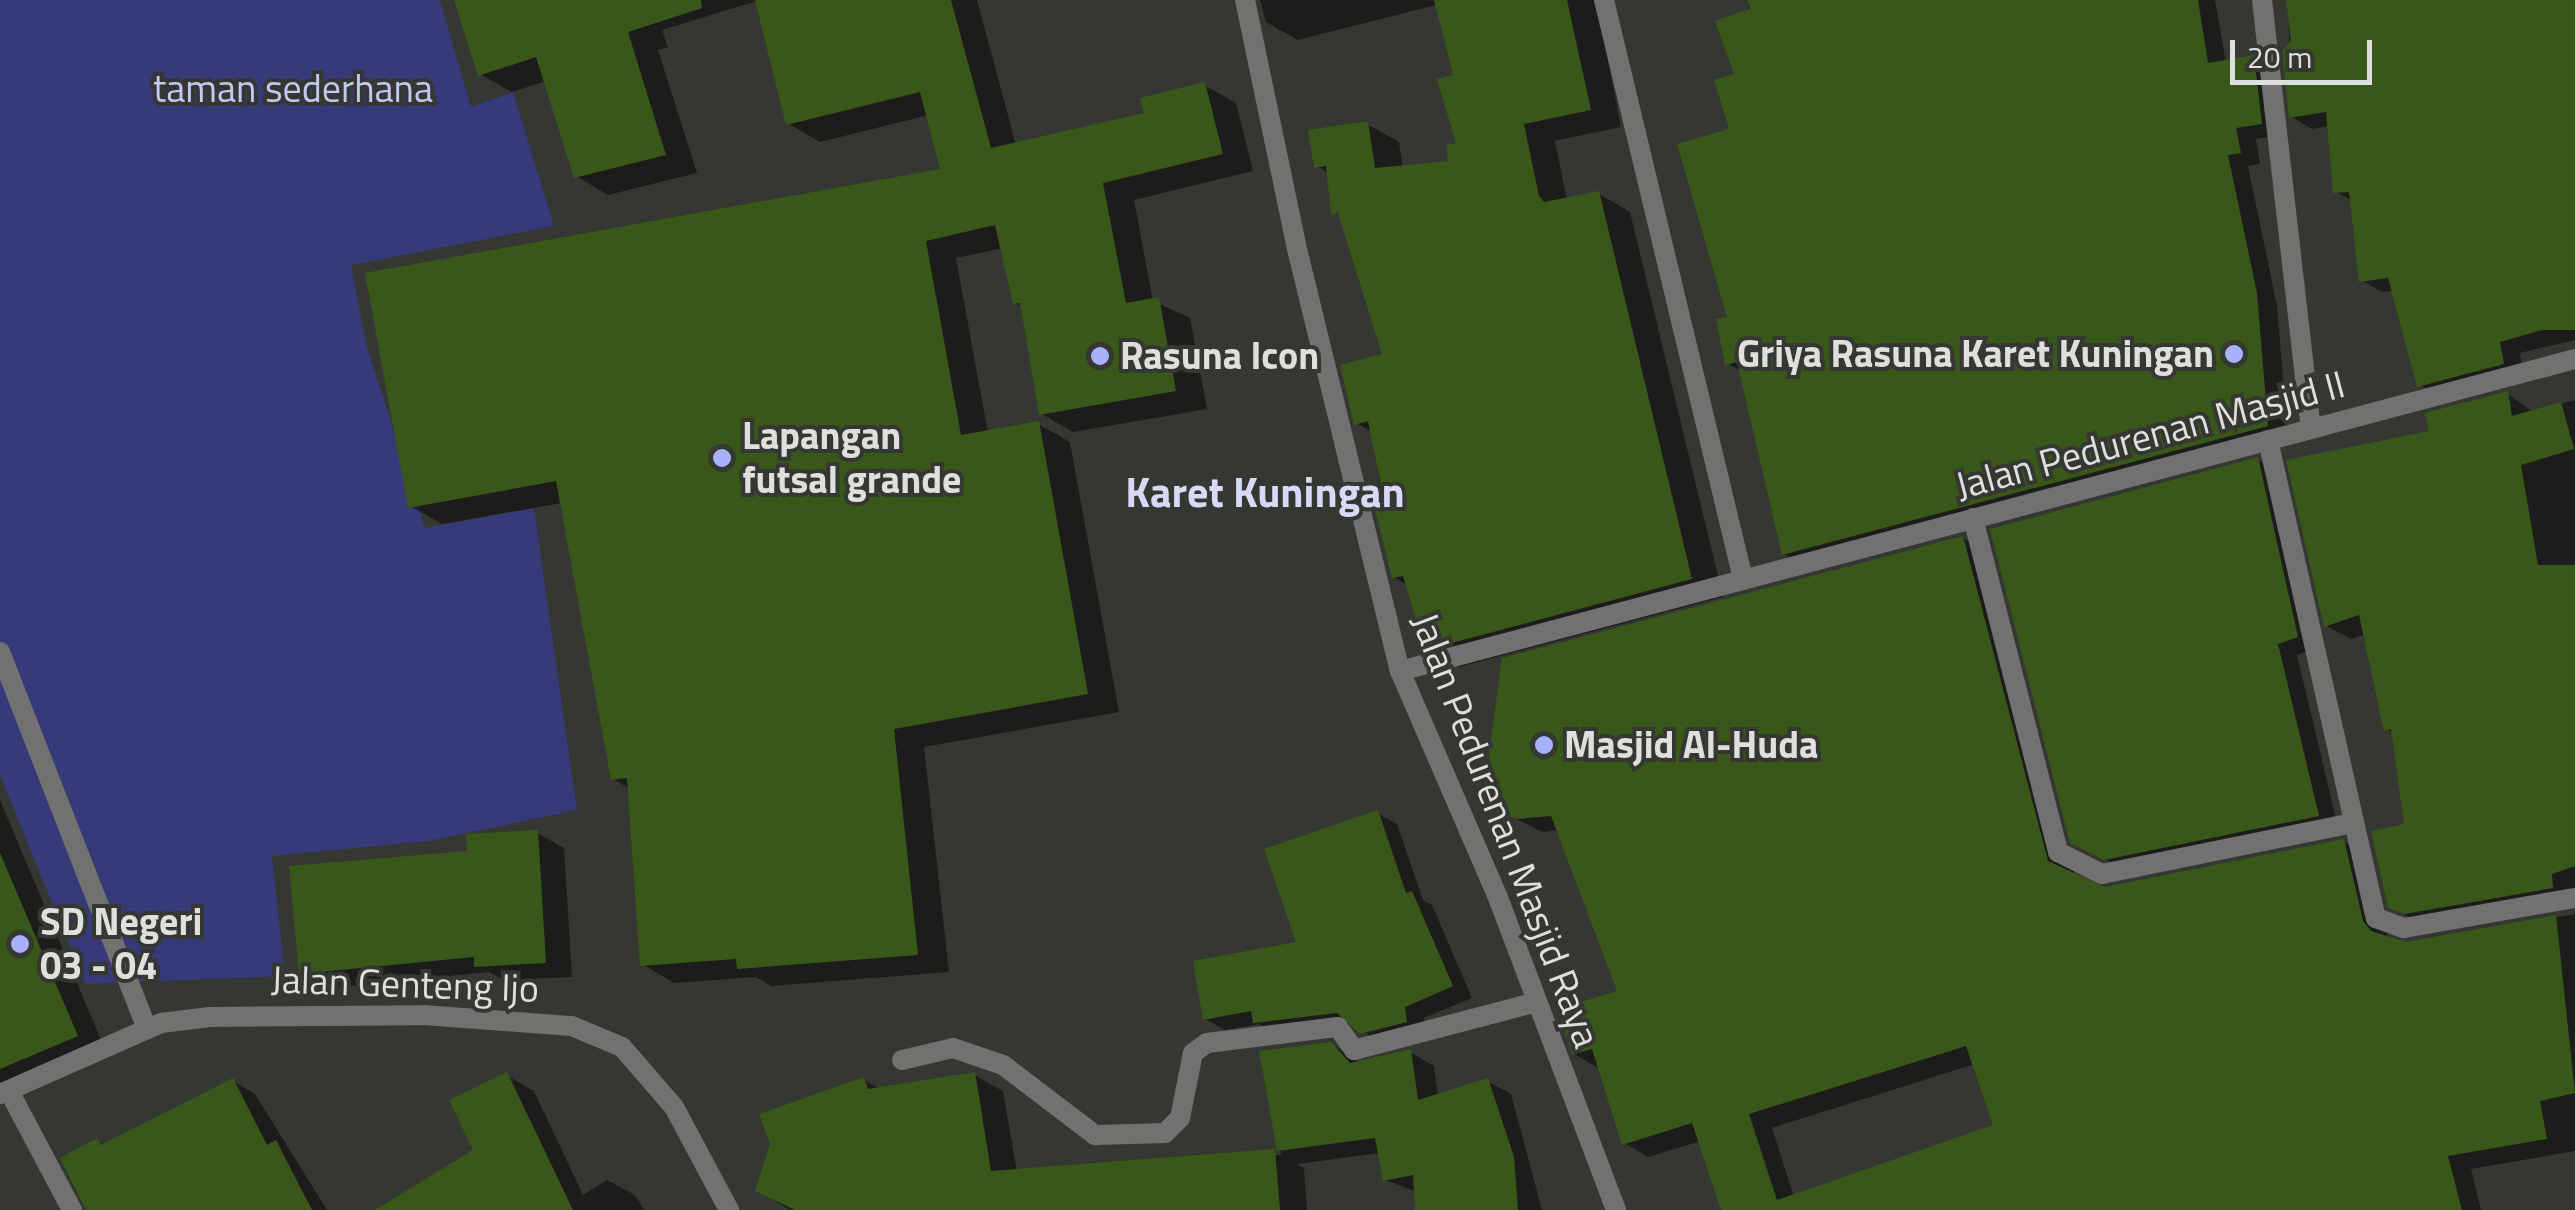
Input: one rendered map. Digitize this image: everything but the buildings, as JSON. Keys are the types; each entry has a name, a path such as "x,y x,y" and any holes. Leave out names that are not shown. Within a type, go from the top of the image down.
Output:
{"street":[{"name":"Jalan Pedurenan Masjid Raya","path":"1245,0 1298,253 1400,671 1497,895 1533,1003 1616,1210"},
{"path":"1604,0 1742,579"},
{"path":"2262,0 2312,428"},
{"name":"Jalan Pedurenan Masjid II","path":"1400,671 2575,359"},
{"path":"2268,440 2370,901 2387,927 2575,898"},
{"path":"1973,518 2058,852 2102,874 2352,824"},
{"path":"0,652 147,1029"},
{"path":"902,1060 953,1048 1003,1065 1095,1135 1165,1133 1180,1118 1193,1053 1206,1044 1336,1027 1354,1050 1533,1003"},
{"name":"Jalan Genteng Ijo","path":"5,1092 147,1029 251,1012 572,1026 622,1047 674,1106 729,1210"},
{"path":"5,1092 72,1210"}],"green space":[{"name":"taman sederhana","path":"0,0 440,0 471,107 513,92 554,226 351,265 366,344 425,528 534,508 577,810 428,841 272,856 285,976 85,984 0,775"}],"place":[{"name":"Griya Rasuna Karet Kuningan","path":"2234,354"},
{"name":"Rasuna Icon","path":"1100,356"},
{"name":"Lapangan futsal grande","path":"722,458"},
{"name":"Masjid Al-Huda","path":"1544,745"},
{"name":"SD Negeri 03 - 04","path":"20,944"}],"district":[{"name":"Karet Kuningan","path":"1265,491"}]}
